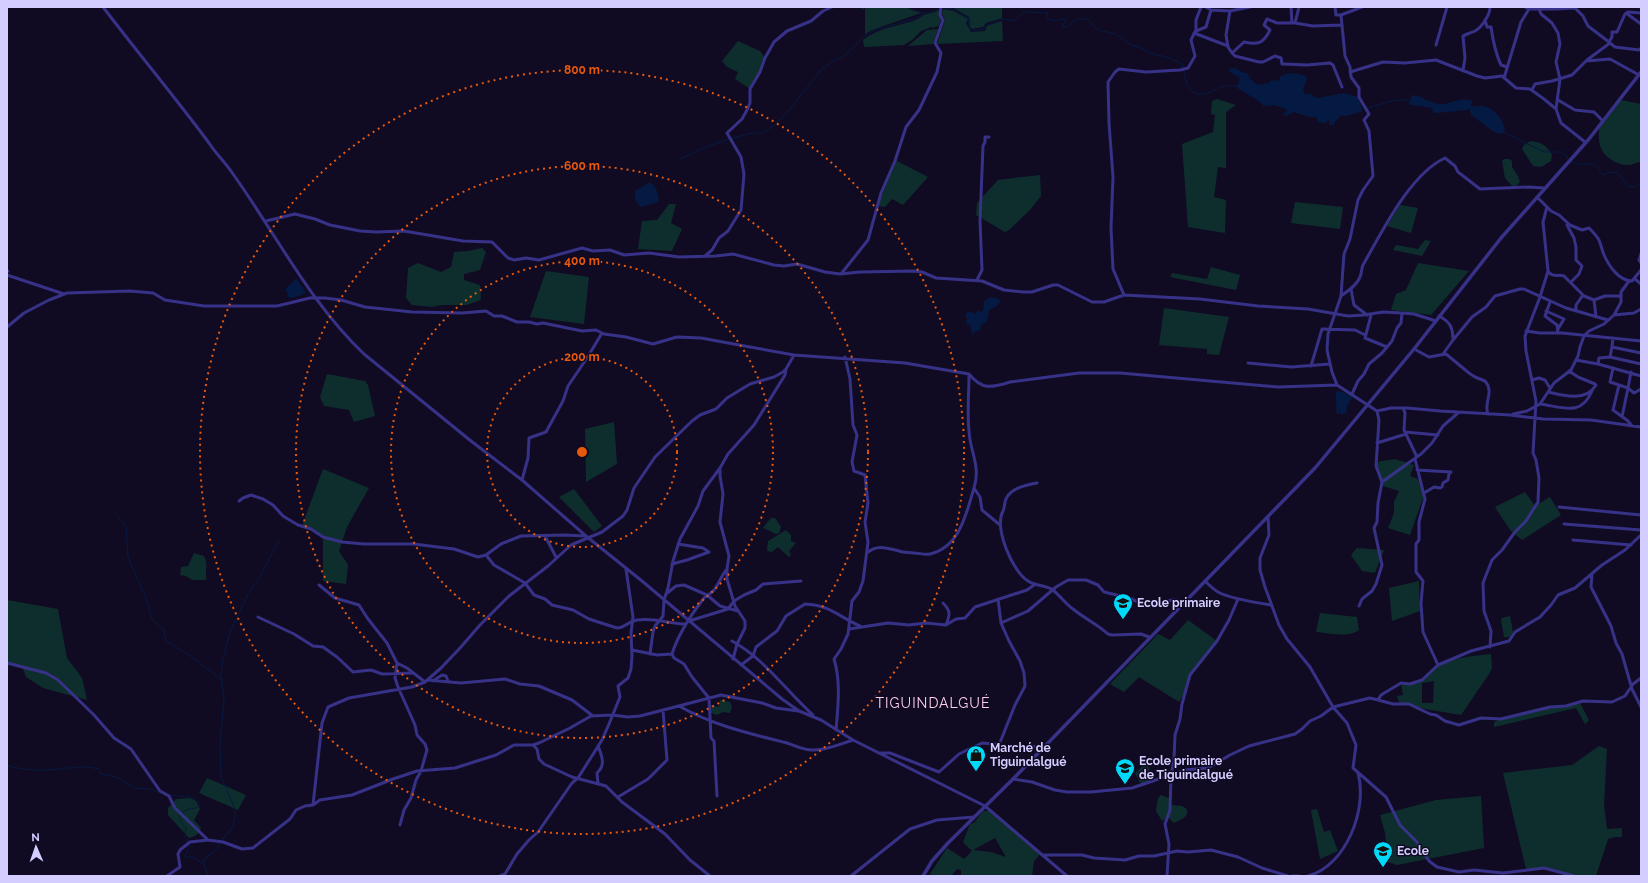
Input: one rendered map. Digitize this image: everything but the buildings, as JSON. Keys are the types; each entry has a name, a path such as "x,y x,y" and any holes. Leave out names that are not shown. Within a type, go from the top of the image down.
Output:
{"street":[{"path":"103,7 190,116 232,173 266,221 293,265 316,298 349,338 380,368 522,480 587,537 664,600 688,623 694,625 782,699 799,711 816,718 853,740 985,806 1067,876"},
{"path":"705,256 712,250 719,238 728,231 741,210 744,174 741,157 734,142 728,137 727,133 742,119 747,110 750,103 750,89 760,72 770,48 778,37 787,31 811,21 823,11 832,7"},
{"path":"840,274 868,240 881,193 895,162 906,127 919,110 937,72 941,53 935,43 943,20 940,15 941,7"},
{"path":"1124,295 1113,269 1111,228 1113,177 1109,124 1108,82 1114,72 1119,69 1146,72 1187,69 1195,56 1191,40 1197,28 1196,20 1201,7"},
{"path":"1206,7 1211,10 1221,11 1230,11 1250,7"},
{"path":"1291,7 1293,23"},
{"path":"1293,23 1299,7"},
{"path":"1335,7 1336,15 1362,7"},
{"path":"1436,45 1447,7"},
{"path":"1463,70 1465,58 1463,36 1476,31 1489,15 1490,7"},
{"path":"1525,7 1529,9 1575,7 1583,16 1588,26 1615,47 1639,50 1641,48"},
{"path":"1539,8 1541,14 1552,22 1558,33 1560,44 1556,62 1560,79 1556,109"},
{"path":"1504,78 1521,22 1529,9"},
{"path":"1195,32 1206,27 1211,10"},
{"path":"1230,11 1226,31 1228,46 1235,56 1259,62 1263,62 1275,56 1281,58 1282,64 1307,65 1330,62 1333,65 1342,87"},
{"path":"1626,13 1641,24"},
{"path":"1532,90 1534,84 1560,79 1575,74 1586,61 1610,42 1612,32 1617,32 1623,15 1626,13 1641,13"},
{"path":"1337,385 1330,364 1327,345 1329,329 1341,296 1345,249 1350,239 1360,197 1373,176 1369,131 1364,120 1369,114 1359,97 1359,88 1351,77 1350,67 1345,56 1340,25 1340,15"},
{"path":"1232,53 1244,42 1257,44 1265,39 1270,30 1264,25 1267,19 1277,23 1293,23 1313,26 1340,25"},
{"path":"1485,20 1487,26 1491,27 1493,44 1499,60 1502,65 1507,67"},
{"path":"1195,32 1228,46"},
{"path":"923,876 939,853 1013,779 1149,637 1315,468 1368,406 1501,238 1604,121 1640,73 1610,59 1586,61"},
{"path":"1350,72 1383,62 1405,63 1436,60 1484,78 1500,76 1516,88 1532,90 1556,109 1561,123 1580,136 1585,142"},
{"path":"1558,100 1575,110 1594,112 1604,121"},
{"path":"977,280 982,270 980,221 983,146 985,137 989,137"},
{"path":"1341,296 1358,281 1363,266 1396,209 1417,180 1441,159 1446,158 1455,166 1458,172 1480,189 1544,188"},
{"path":"1537,196 1546,207 1565,222 1582,230 1588,228 1594,233 1610,266 1621,278 1630,281"},
{"path":"1490,647 1491,631 1484,611 1483,583 1492,560 1526,521 1538,502 1539,478 1536,460 1533,453 1536,418 1535,391 1526,351 1526,332 1540,297 1548,271 1543,222 1546,207"},
{"path":"266,221 295,214 315,219 330,225 360,231 376,232 404,230 463,241 492,242 508,258 514,260 526,258 539,260 582,248 592,251 610,250 624,255 649,253 679,257 733,254 774,265 784,266 797,264 825,272 840,274 860,272 922,272 936,278 977,280 995,285 1004,290 1028,293 1053,285 1058,285 1092,302 1104,302 1124,295 1200,299 1258,306 1308,309 1348,316 1372,315 1383,312 1414,314 1436,321"},
{"path":"1565,222 1574,238 1576,260 1582,266 1579,274 1571,282"},
{"path":"1641,254 1638,260 1641,263"},
{"path":"1614,316 1620,303 1621,292 1630,281 1635,279 1641,270"},
{"path":"1548,271 1550,274 1555,276 1564,276 1583,295 1594,300 1605,296 1621,296"},
{"path":"7,272 64,294"},
{"path":"1635,279 1641,284"},
{"path":"1350,289 1354,305 1367,315"},
{"path":"1443,354 1472,317 1486,307 1499,294 1522,289 1550,302 1608,320"},
{"path":"7,326 24,313 64,294 130,291 153,293 165,300 204,306 277,306 305,299 334,299 365,307 412,312 462,313 486,311 494,316 502,316 517,322 542,323 582,330 596,330 602,333 653,344 677,337 709,339 794,355 845,357 905,362 969,374 976,383 990,386 1079,373 1120,373 1278,387 1337,385 1377,411 1390,408 1403,408 1536,418 1591,420 1641,428"},
{"path":"1576,311 1576,305 1583,295"},
{"path":"1594,300 1596,317"},
{"path":"1550,302 1545,316 1557,325 1558,331"},
{"path":"1506,415 1527,411 1540,404 1558,379 1569,371 1576,360 1584,336 1589,331 1599,327 1614,316 1634,313 1641,309"},
{"path":"1546,311 1564,319 1558,331"},
{"path":"1352,394 1370,362 1382,353 1393,340 1397,328 1401,325 1402,313"},
{"path":"1372,315 1365,335 1366,340 1387,347"},
{"path":"1439,316 1446,320 1453,328 1453,340"},
{"path":"1599,327 1599,337"},
{"path":"1311,366 1321,331 1323,329 1354,330 1365,335"},
{"path":"1526,332 1540,333 1558,331 1584,336 1641,341"},
{"path":"522,480 528,458 528,439 546,432 563,401 568,386 591,353 602,333"},
{"path":"1610,357 1613,338"},
{"path":"1612,347 1641,353"},
{"path":"1414,349 1430,357 1447,354 1469,373 1485,381 1488,384 1490,393 1486,409 1488,414"},
{"path":"650,654 653,632 659,620 663,616 664,600 678,544 698,506 703,491 720,468 728,454 754,425 785,375 786,369 794,355"},
{"path":"836,730 838,696 837,668 834,659 843,646 849,629 852,602 863,581 868,536 865,522 868,503 865,475 861,472 856,473 853,469 852,462 857,435 853,425 850,379 845,357"},
{"path":"1598,364 1599,358 1610,357 1641,364"},
{"path":"1576,360 1631,372 1641,376"},
{"path":"1248,363 1291,367 1330,364"},
{"path":"1613,368 1610,382 1628,388 1634,393 1641,389"},
{"path":"313,805 322,723 328,707 349,698 419,686 428,680 460,648 496,608 525,583 548,566 556,557 572,545 587,537 602,532 623,516 627,510 634,488 656,457 692,421 700,415 716,408 727,398 746,387 774,377 786,369"},
{"path":"1540,404 1575,409 1583,405 1596,385 1569,371"},
{"path":"1622,417 1631,372"},
{"path":"867,553 875,548 885,547 906,552 926,554 946,547 955,538 962,526 977,479 977,466 969,432 969,374"},
{"path":"1532,380 1539,378 1545,380 1549,390"},
{"path":"1619,385 1612,409 1632,426"},
{"path":"1549,390 1575,397 1592,391"},
{"path":"1403,408 1406,433 1416,458 1417,470 1424,493 1425,503 1419,522 1419,540 1416,544 1415,564 1416,574 1422,578 1423,581 1421,603 1423,632 1438,665"},
{"path":"1359,606 1362,599 1374,587 1382,568 1374,528 1377,522 1381,483 1376,466 1379,420 1377,411"},
{"path":"1447,412 1448,422"},
{"path":"1381,483 1426,450 1448,422 1458,413"},
{"path":"1377,443 1406,433 1438,435"},
{"path":"720,468 723,494 720,522 729,556 727,579 735,606 745,621 745,628 737,644 734,659"},
{"path":"1417,470 1451,472 1448,480 1443,483 1441,487 1434,488 1424,493"},
{"path":"1037,483 1024,486 1011,492 1006,500 1004,510 1000,516 1000,525 1006,549 1016,568 1025,579 1034,585 1053,590 1074,610 1108,634 1141,634 1149,637"},
{"path":"974,488 980,497 982,510 1000,525"},
{"path":"239,501 251,495 263,499 273,505 283,516 298,525 311,529 323,537 342,542 364,544 414,544 454,549 478,557 486,555 501,544 521,536 564,535 587,537"},
{"path":"1559,507 1641,515"},
{"path":"1268,517 1269,535 1261,553 1260,564 1262,578 1271,604 1287,640 1314,673 1333,707 1347,723 1356,745 1353,768 1386,797 1392,805 1400,825 1416,841 1429,861 1437,867 1459,872 1474,870 1503,873 1544,868 1574,876"},
{"path":"1564,524 1641,530"},
{"path":"1378,700 1381,695 1395,686 1402,683 1410,684 1422,680 1438,665 1471,651 1509,641 1515,632 1540,617 1551,606 1558,595 1575,588 1592,573 1625,550 1641,535"},
{"path":"545,536 556,557"},
{"path":"1573,540 1631,545"},
{"path":"672,564 709,552 703,548 678,544"},
{"path":"486,555 494,564 525,583 534,595 552,605 573,610 589,620 617,628 621,628 636,620 659,620 674,624 688,623 728,609 732,606 734,601 756,590 763,584 801,582"},
{"path":"500,876 505,874 517,854 538,832 546,818 559,803 572,783 578,778 598,746 609,724 620,697 618,686 628,678 631,669 632,621 626,568"},
{"path":"672,654 677,638 706,595 714,591 721,575 727,569"},
{"path":"1592,573 1590,581 1591,586 1611,626 1622,654 1631,686 1641,707"},
{"path":"1001,622 1028,611 1040,603 1053,590 1068,580 1086,580 1098,585 1104,592 1129,598 1143,604 1155,604 1172,600 1186,601"},
{"path":"1205,581 1218,592 1238,599 1271,604"},
{"path":"666,594 680,584 706,595 720,606 739,611"},
{"path":"319,585 335,598 359,605 387,643 396,663 395,678 399,690 415,725 417,734 425,744 427,754 416,780 411,798 404,810 400,825"},
{"path":"849,629 860,626 888,623 909,625 926,623 946,625 956,619 965,618 975,607 1026,590 1034,585"},
{"path":"998,599 1001,622 1020,661 1024,673 1025,686 998,745"},
{"path":"1168,876 1170,860 1168,853 1169,840 1164,827 1170,810 1175,735 1190,675 1217,641 1229,620 1238,599"},
{"path":"943,603 950,610 950,615 946,625"},
{"path":"742,665 753,656 756,647 777,631 786,616 805,604 826,608 840,614 860,626"},
{"path":"258,617 294,634 313,646 323,647 354,672 370,670 382,674 412,673"},
{"path":"732,641 753,656 775,676 794,698 816,718"},
{"path":"632,650 650,654 672,654"},
{"path":"672,654 674,658 684,664 692,678 709,698 717,796"},
{"path":"7,663 46,673 58,680 94,715 114,738 131,749 160,791 169,796 175,808 208,840"},
{"path":"396,663 425,682"},
{"path":"433,681 442,675 446,676 448,681"},
{"path":"1013,779 1032,782 1055,790 1091,792 1132,788 1192,768 1208,768 1249,746 1296,733 1310,721 1321,716 1333,707 1370,698 1393,704 1409,704 1430,714 1436,715 1445,721 1459,725 1481,718 1507,718 1550,706 1566,706 1583,701 1612,702 1625,696 1631,686 1641,678"},
{"path":"428,680 461,683 505,679 520,684 539,686 572,700 592,716"},
{"path":"167,876 180,867 178,854 180,850 190,842 208,840 222,842 242,849 253,848 290,819 296,810 305,806 313,805 320,800 352,794 394,778 421,771 455,768 496,755 510,746 533,745 592,716 612,715 634,717 721,695 762,703 776,708 799,711"},
{"path":"679,706 693,714 711,721 809,750 820,750 853,740"},
{"path":"618,797 648,780 667,760 663,710"},
{"path":"881,753 890,752 939,772 964,750 982,744 1013,748 1045,746"},
{"path":"533,745 537,749 541,763 578,778 606,786 628,807 665,834 690,860 710,876"},
{"path":"598,746 603,762 597,773 598,783"},
{"path":"1319,876 1342,851 1355,823 1359,808 1360,788 1357,772"},
{"path":"850,876 910,828 937,820 974,817"},
{"path":"1043,855 1082,855 1094,858 1125,860 1139,856 1154,856 1168,853 1211,850 1238,857 1262,868 1288,876"},
{"path":"1308,876 1322,871"},
{"path":"1292,876 1299,876"}],"green space":[{"path":"862,7 907,7 921,13 872,30 865,34 865,8 862,10"},
{"path":"952,7 1002,7 1002,18 986,23 983,27 972,29 970,27 969,17"},
{"path":"943,9 954,11 968,19 966,23 971,32 985,31 987,26 1002,21 1003,41 937,44 945,20 942,14"},
{"path":"939,10 941,19 939,26 932,28 931,25 931,27 921,31 912,40 904,45 864,47 863,40 875,33 887,28 914,21 924,15"},
{"path":"938,29 933,44 908,46 927,30"},
{"path":"738,41 760,51 765,58 760,72 750,89 735,79 738,72 727,67 722,61"},
{"path":"1217,99 1236,105 1226,112 1226,168 1218,167 1214,197 1226,200 1225,233 1188,227 1182,144 1213,132 1215,115 1211,114 1212,101"},
{"path":"1621,100 1641,104 1641,162 1630,165 1613,161 1605,155 1599,143 1599,126"},
{"path":"1530,141 1546,146 1552,155 1551,161 1541,167 1533,166 1522,149 1524,145"},
{"path":"1504,159 1509,159 1512,161 1512,167 1518,176 1520,182 1514,188 1505,178 1502,161"},
{"path":"895,160 928,177 903,205 892,199 885,207 878,206"},
{"path":"1040,175 1041,196 1030,210 1009,230 1005,232 976,215 977,203 998,180"},
{"path":"1295,202 1343,207 1340,229 1291,223"},
{"path":"669,204 676,204 671,223 682,229 672,251 638,249 642,221 657,220"},
{"path":"1400,205 1418,208 1411,233 1387,226"},
{"path":"1425,240 1431,241 1422,256 1393,250 1396,245 1418,249"},
{"path":"482,248 486,252 480,270 464,274 464,280 480,285 481,300 467,305 442,305 432,307 412,305 406,298 408,268 418,263 441,272 451,267 454,252"},
{"path":"1418,263 1469,271 1431,315 1391,310 1396,294 1406,290"},
{"path":"1211,267 1240,275 1236,290 1170,277 1172,273 1207,279"},
{"path":"546,271 589,277 584,324 530,317"},
{"path":"1164,308 1229,317 1219,355 1207,354 1207,349 1159,345"},
{"path":"327,374 365,381 368,385 375,416 354,422 349,410 324,406 320,397"},
{"path":"614,422 617,464 586,482 585,429"},
{"path":"1395,459 1414,465 1410,476 1418,479 1424,495 1410,535 1388,528 1394,513 1394,502 1399,491 1383,486 1376,462"},
{"path":"323,469 369,488 347,527 339,551 348,565 346,584 323,581 323,537 315,531 302,526"},
{"path":"574,489 602,526 594,532 559,497"},
{"path":"1525,492 1535,506 1550,497 1561,515 1522,540 1510,530 1495,507"},
{"path":"771,518 775,518 781,527 779,533 776,534 763,528"},
{"path":"786,530 791,535 791,541 796,543 789,551 791,555 789,557 778,547 772,552 767,551 768,541"},
{"path":"1357,548 1384,550 1375,573 1362,571 1351,555"},
{"path":"194,553 204,556 206,562 207,580 192,580 186,576 180,575 181,567 188,566"},
{"path":"1419,581 1420,611 1392,621 1389,588"},
{"path":"7,600 58,609 67,658 82,678 87,700 43,688 26,677 22,666 7,663"},
{"path":"1320,613 1357,617 1359,630 1349,634 1316,632"},
{"path":"1510,616 1513,632 1510,637 1504,637 1501,620 1502,618"},
{"path":"1188,620 1217,641 1190,675 1186,691 1179,702 1139,677 1124,692 1110,684 1158,634 1170,640"},
{"path":"1491,654 1492,668 1461,715 1419,708 1409,704 1400,704 1397,696 1403,695 1401,683 1415,682 1423,678 1439,665 1452,660","holes":["1434,681 1433,703 1422,703 1422,683"]},
{"path":"720,700 730,702 732,707 730,713 723,712 717,715 711,713 710,705 719,707"},
{"path":"1579,701 1589,720 1585,724 1576,708 1494,727 1494,722 1501,719 1550,707 1559,707"},
{"path":"1599,746 1607,749 1604,805 1607,829 1622,828 1622,837 1608,839 1596,876 1574,876 1547,869 1526,869 1503,773 1572,765"},
{"path":"1146,761 1153,780 1141,784 1135,773 1142,767 1141,762"},
{"path":"207,778 246,795 238,810 199,793"},
{"path":"1161,795 1171,799 1171,805 1182,806 1187,809 1187,814 1174,823 1168,817 1162,821 1156,811 1158,798"},
{"path":"1481,796 1484,848 1397,865 1388,862 1385,833 1380,815 1436,800"},
{"path":"190,798 196,801 200,809 194,820 201,828 200,832 189,838 168,815 168,808 176,799"},
{"path":"1317,809 1324,832 1330,830 1338,851 1320,859 1311,810"},
{"path":"983,811 992,811 1041,853 1034,861 1032,876 961,876 961,870 957,869 951,876 932,876 930,874 947,848 964,859 972,851 963,842 970,824 974,823","holes":["995,838 1006,857 991,852 973,850"]}],"water":[{"path":"1235,68 1244,73 1248,73 1249,78 1258,85 1269,83 1272,80 1278,81 1281,76 1290,73 1306,76 1307,79 1303,90 1305,94 1312,94 1314,97 1318,98 1344,93 1358,97 1362,109 1361,112 1345,116 1341,115 1333,125 1329,125 1329,120 1325,123 1318,122 1316,117 1309,117 1294,112 1286,116 1283,114 1288,110 1274,105 1264,106 1256,99 1237,88 1240,78 1230,72 1229,69"},
{"path":"1412,95 1439,104 1459,100 1473,101 1471,105 1473,107 1484,106 1494,111 1504,125 1505,130 1502,134 1494,132 1471,115 1469,108 1467,110 1437,113 1433,112 1432,108 1411,105 1409,103"},
{"path":"650,182 657,191 658,202 641,207 636,200 635,191"},
{"path":"296,278 306,293 293,298 287,297 288,294 285,290"},
{"path":"991,297 1001,301 997,306 989,310 987,321 980,326 981,329 972,334 970,324 966,324 966,313 971,311 975,314 979,310 981,312 983,311 984,301"},
{"path":"1339,391 1353,396 1347,406 1346,413 1341,415 1340,412 1337,415 1336,392"}],"waterway":[{"path":"909,7 924,13 932,12 940,8"},
{"path":"943,8 954,9 969,18 968,27 972,31 984,29 986,26 1002,19 1014,21 1024,12 1048,13 1047,17 1051,21 1064,19 1065,21 1062,27 1068,26 1077,19 1087,19 1098,30 1116,34 1131,45 1153,54 1167,57 1182,64 1183,68"},
{"path":"680,159 703,148 732,138 753,133 762,133 775,125 821,70 833,61 843,57 872,31 914,19 925,13"},
{"path":"1184,71 1186,81 1190,89 1197,94 1208,93 1225,86 1238,86"},
{"path":"1368,108 1393,101 1409,100"},
{"path":"1504,132 1544,152 1560,152 1567,156 1568,160"},
{"path":"1572,161 1579,164 1595,165 1603,175 1612,172 1618,173 1628,186 1637,187 1641,182"},
{"path":"115,513 126,527 128,557 146,598 152,619 163,629 166,641 189,655 221,679"},
{"path":"208,876 204,865 204,859 216,850 223,838 233,826 235,816 235,809 221,777 220,744 224,699 221,674 223,659 230,632 248,594 260,577 279,540"},
{"path":"7,766 39,770 78,767 99,769 101,774 116,777 135,788 150,789 163,794"},
{"path":"170,795 191,797 200,803 197,807 186,810 182,813"},
{"path":"180,815 179,819 186,828 185,838 190,845 185,856 195,858 203,864"}],"place":[{"name":"Ecole primaire","path":"1123,620"},
{"name":"Marché de Tiguindalgué","path":"976,772"},
{"name":"Ecole primaire de Tiguindalgué","path":"1125,785"},
{"name":"Ecole","path":"1383,868"}],"district":[{"name":"TIGUINDALGUÉ","path":"933,703"}]}
